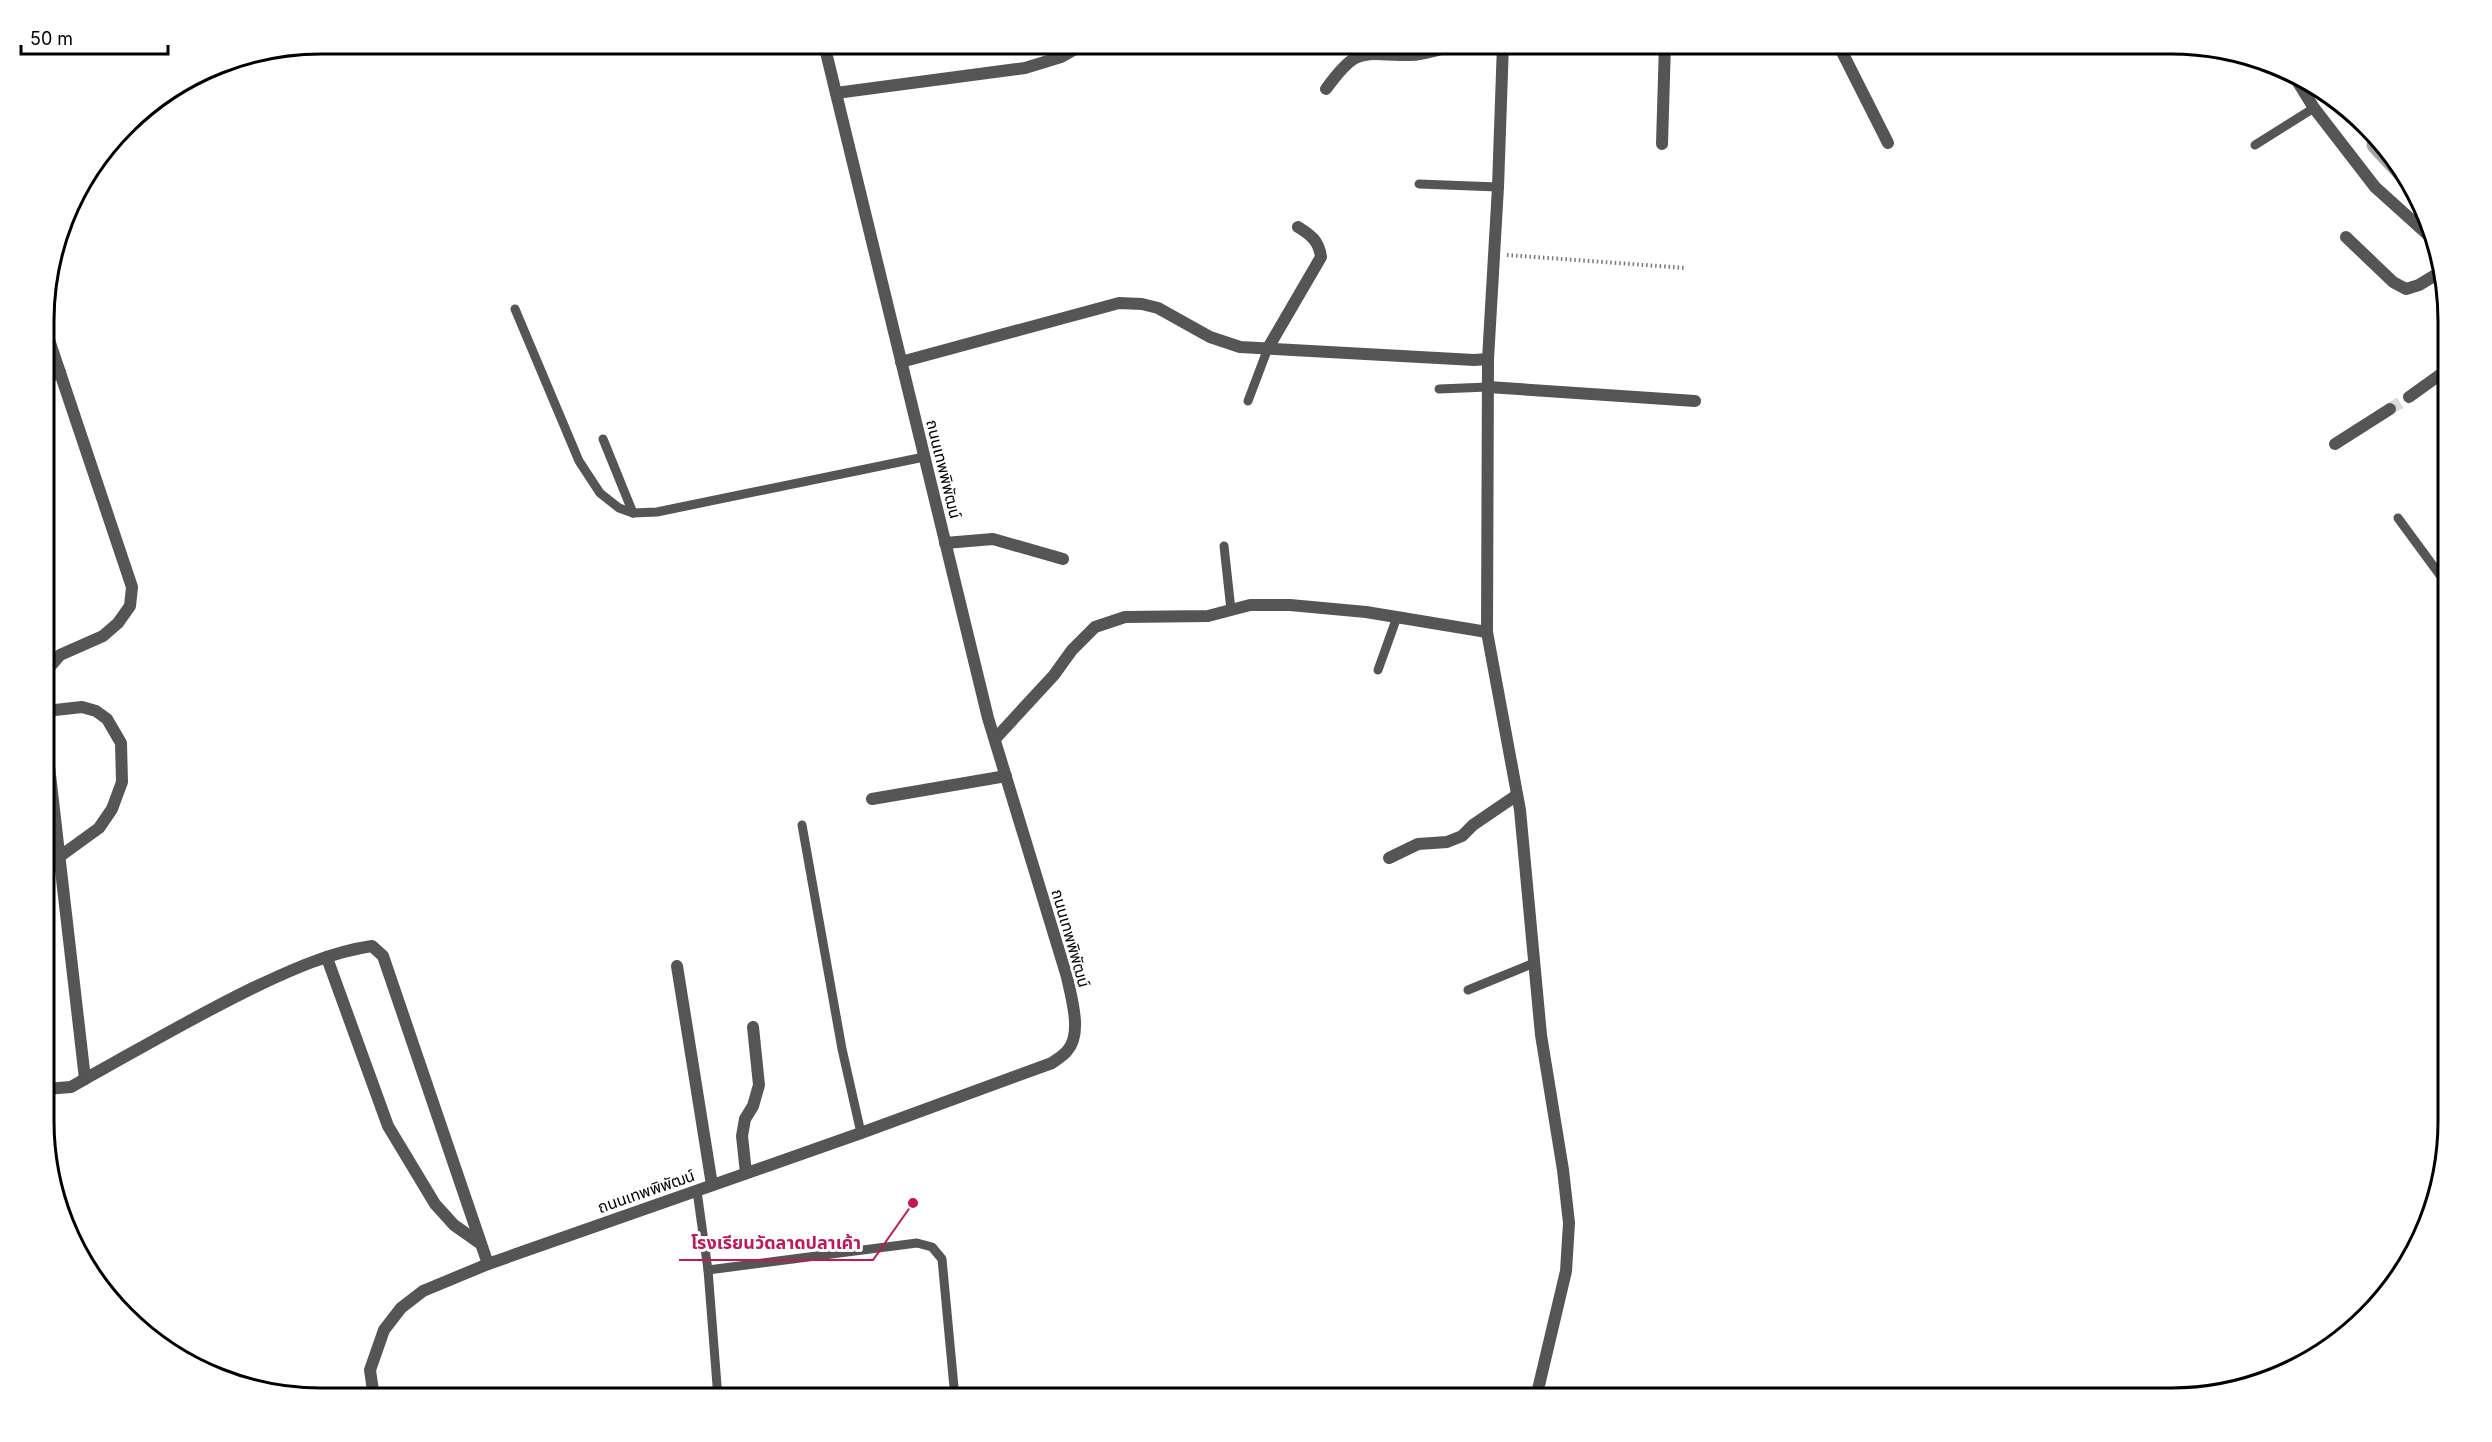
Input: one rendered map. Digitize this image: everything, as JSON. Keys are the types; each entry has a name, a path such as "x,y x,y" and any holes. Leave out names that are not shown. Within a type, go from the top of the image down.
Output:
{"street":[{"name":"ถนนเทพพิพัฒน์","path":"373,1388 370,1370 384,1330 401,1308 423,1291 488,1264 1052,1063 1068,1050 1074,1036 1074,1013 1067,976 995,739 826,54"},
{"path":"836,93 1025,68 1066,54"},
{"path":"1326,89 1344,64 1356,57 1368,54"},
{"path":"1392,54 1417,54"},
{"path":"1503,54 1488,359 1487,632 1517,795 1541,1035 1563,1170 1569,1223 1566,1271 1538,1388"},
{"path":"1662,144 1665,54"},
{"path":"1843,54 1888,143"},
{"path":"2302,88 2314,108 2375,187 2422,229"},
{"path":"1268,348 1321,257 1320,246 1311,235 1298,227"},
{"path":"2346,237 2393,282 2406,289 2419,285 2434,276"},
{"path":"901,362 1119,303 1142,304 1158,308 1210,337 1239,347 1488,359"},
{"path":"54,354 132,587 130,606 118,623 103,636 60,656 54,662"},
{"path":"54,375 60,372"},
{"path":"2409,397 2438,376"},
{"path":"1488,387 1695,401"},
{"path":"2335,444 2390,409"},
{"path":"945,543 993,539 1063,559"},
{"path":"995,739 1054,675 1072,650 1095,627 1125,617 1208,616 1250,605 1290,605 1397,617 1487,632"},
{"path":"54,710 82,707 96,711 107,719 121,743 122,782 112,809 99,828 59,857"},
{"path":"872,799 1006,776"},
{"path":"1389,858 1418,844 1447,842 1462,836 1473,825 1517,795"},
{"path":"54,812 85,1079"},
{"path":"54,1088 71,1087 218,1005 296,968 353,949 372,946 383,956 488,1264"},
{"path":"327,958 388,1126 435,1204 454,1225 481,1245"},
{"path":"677,966 712,1185"},
{"path":"746,1173 742,1136 745,1119 753,1106 759,1085 753,1027"}],"lane":[{"path":"2255,145 2314,108"},
{"path":"1419,184 1498,188"},
{"path":"515,309 579,461 600,493 619,508 633,513 657,512 924,457"},
{"path":"1248,401 1268,348"},
{"path":"1439,389 1488,387"},
{"path":"603,439 633,513"},
{"path":"2398,518 2438,572"},
{"path":"1224,546 1231,610"},
{"path":"1378,670 1397,617"},
{"path":"802,825 842,1049 861,1132"},
{"path":"1468,990 1534,963"},
{"path":"697,1191 708,1270 717,1388"},
{"path":"708,1270 917,1243 932,1247 942,1260 954,1388"}],"path":[{"path":"1494,254 1686,268"}],"tunnel":[{"path":"2390,409 2409,397"}],"place":[{"name":"โรงเรียนวัดลาดปลาเค้า","path":"913,1203"}]}
